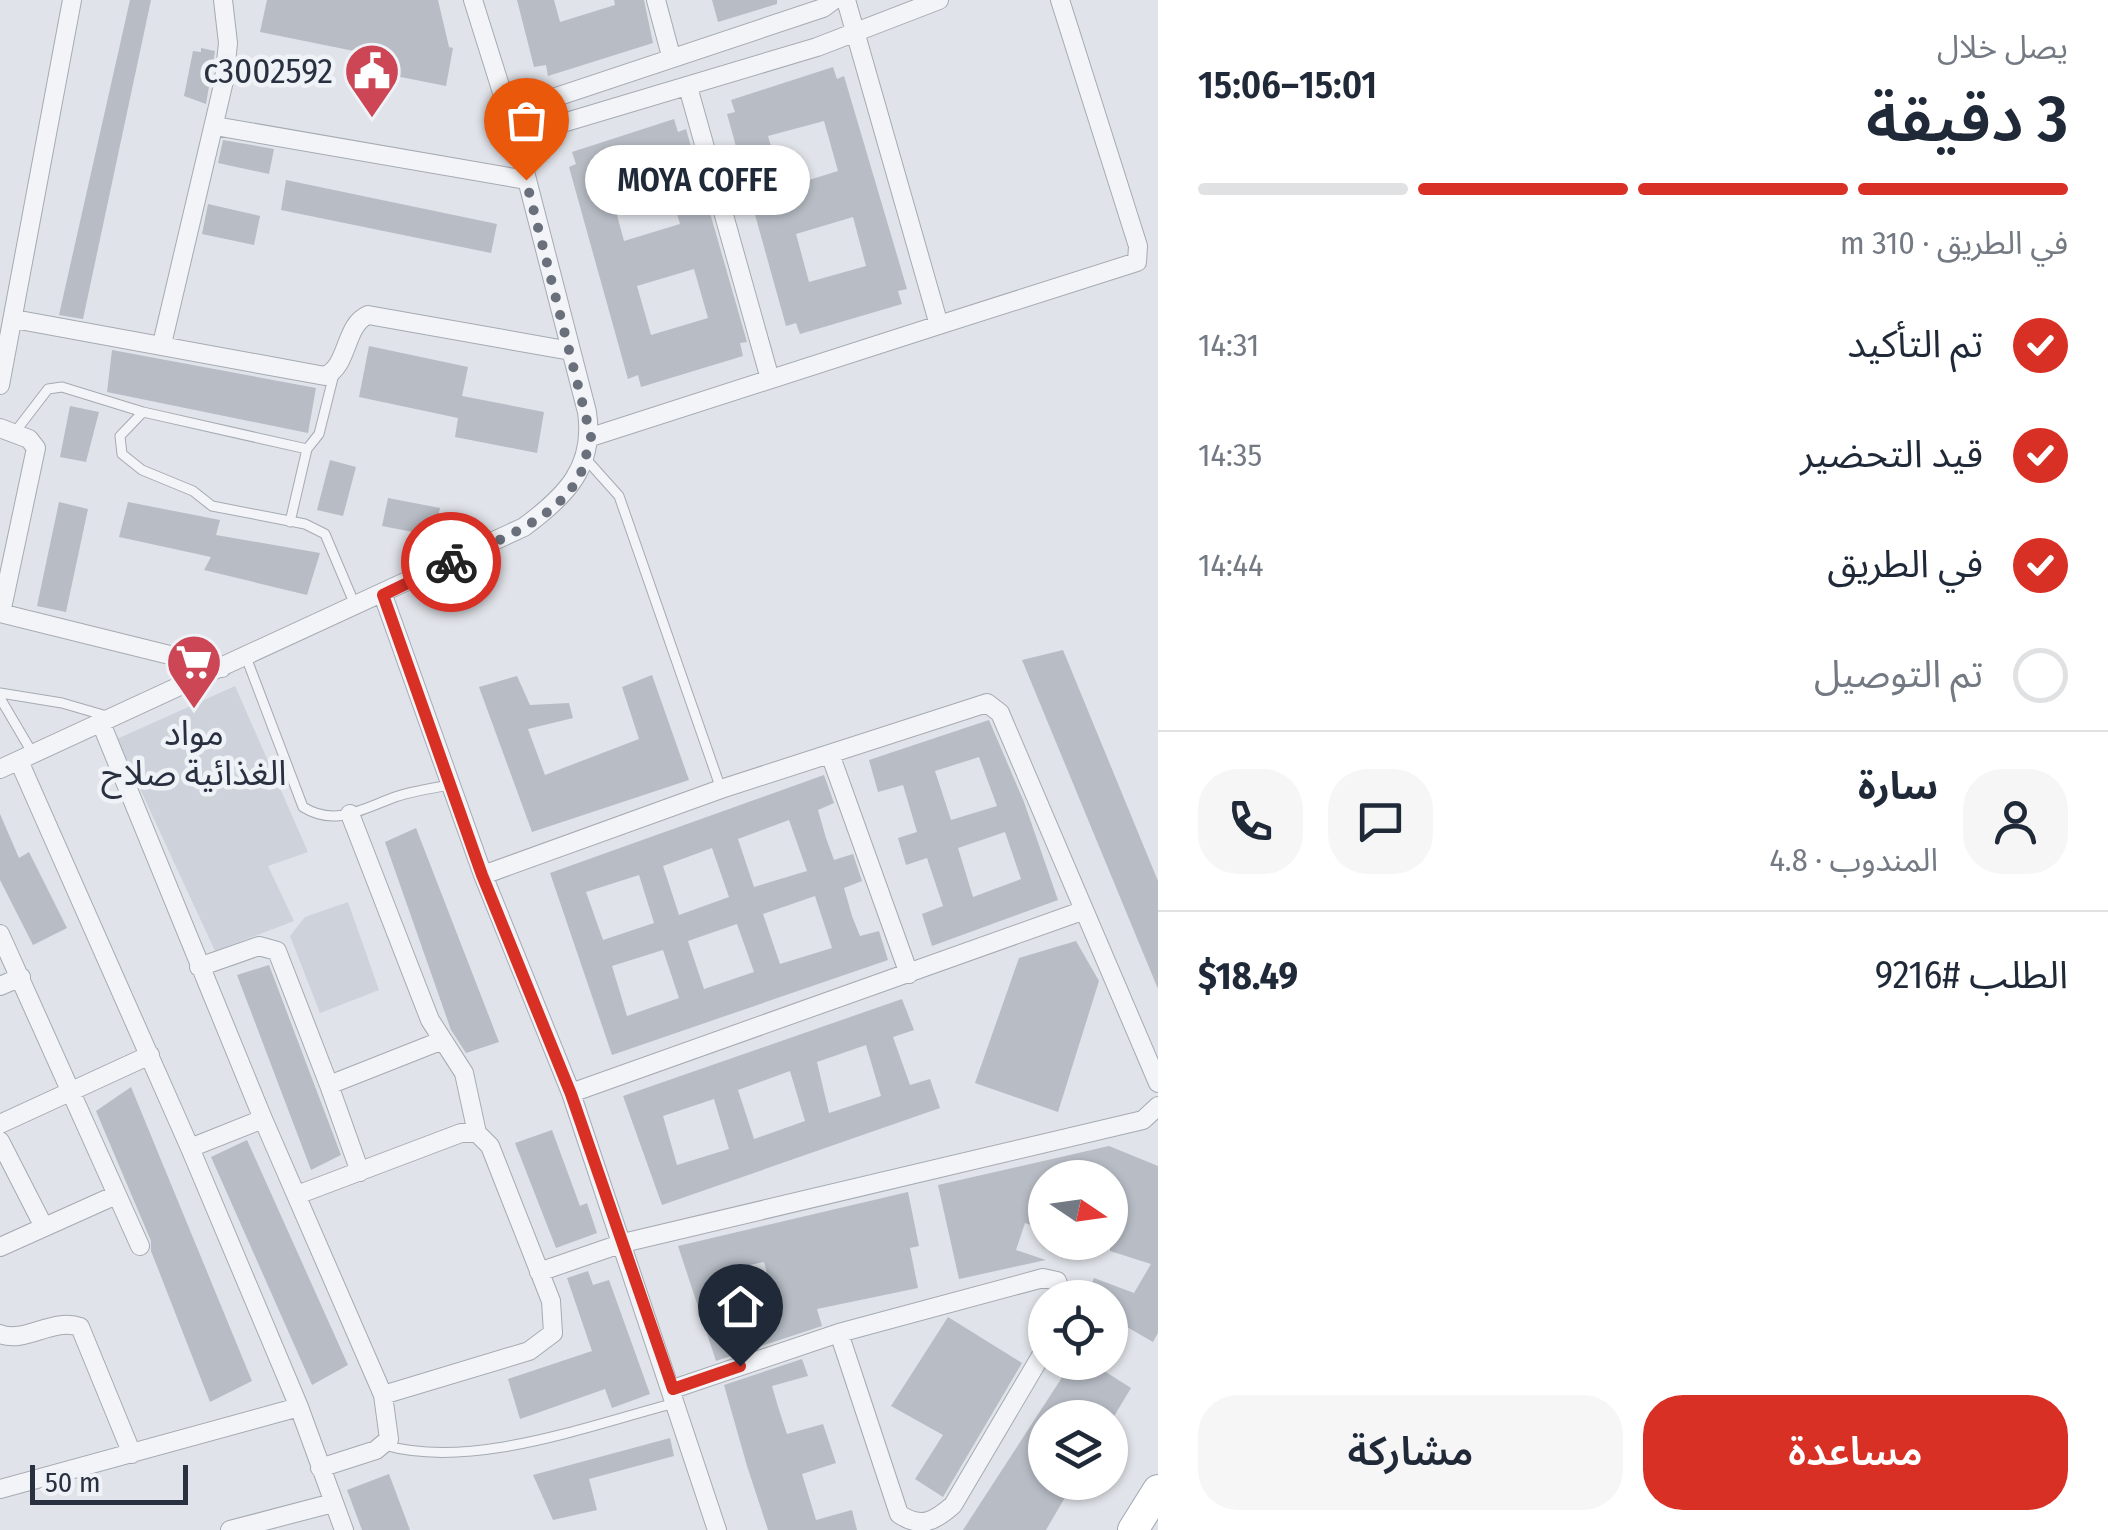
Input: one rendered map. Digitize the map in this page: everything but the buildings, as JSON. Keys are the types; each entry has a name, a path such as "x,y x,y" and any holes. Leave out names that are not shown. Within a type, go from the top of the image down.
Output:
{"main road":[{"path":"1133,1530 1158,1490"}],"street":[{"path":"0,385 72,0"},
{"path":"162,344 227,62 223,0"},
{"path":"0,769 356,608 524,527 559,502 580,475 591,437 516,137 473,0"},
{"path":"656,0 670,56"},
{"path":"508,113 670,56 809,13 834,0"},
{"path":"846,0 939,325"},
{"path":"516,137 818,47 939,0"},
{"path":"591,437 1136,262 1138,246 1060,0"},
{"path":"688,87 770,379"},
{"path":"215,126 526,180"},
{"path":"14,319 325,376 335,370 357,323 368,316 571,351"},
{"path":"7,431 29,440 36,448 0,613 222,668"},
{"path":"383,595 482,875 571,1094 717,1530"},
{"path":"482,875 978,702 994,705 1158,1083"},
{"path":"106,721 199,967 383,1395 391,1432 384,1444 320,1468"},
{"path":"830,754 909,974"},
{"path":"26,757 298,1407 344,1530"},
{"path":"350,814 421,999 470,1088 477,1133 490,1146 554,1312 553,1333 545,1344 383,1395"},
{"path":"571,1094 1082,911"},
{"path":"0,934 140,1246"},
{"path":"199,967 260,946 277,951 360,1172"},
{"path":"0,986 21,977"},
{"path":"329,1085 443,1040"},
{"path":"0,1124 150,1055"},
{"path":"539,1272 623,1243 1143,1120 1158,1106"},
{"path":"190,1148 263,1119"},
{"path":"298,1196 462,1133 477,1133"},
{"path":"0,1141 44,1227"},
{"path":"0,1246 116,1196"},
{"path":"675,1396 839,1334 1028,1282"},
{"path":"0,1334 16,1336 70,1323 80,1327 132,1454"},
{"path":"839,1334 899,1514 924,1523 936,1520 953,1505 1028,1378"},
{"path":"0,1489 298,1407"},
{"path":"230,1530 333,1503"}],"lane":[{"path":"290,522 306,449 319,434 335,370"},
{"path":"7,431 48,389 62,388 143,412 306,449"},
{"path":"143,412 120,436 122,454 142,470 228,512 290,522 326,534 356,608"},
{"path":"585,458 619,496 721,789"},
{"path":"246,657 303,807 328,818 450,784"},
{"path":"26,757 1,702 62,703 106,721"},
{"path":"384,1444 412,1453 467,1452 675,1396"}],"shaded area":[{"path":"235,686 308,852 268,866 294,921 215,951 117,739"},
{"path":"348,902 379,990 320,1013 290,936 305,917"}],"way so far":[{"path":"451,562 524,527 559,502 580,475 591,437 588,412 526,180"}],"place":[{"name":"c3002592","path":"372,120"},
{"name":"MOYA COFFE","path":"526,180"},
{"name":"مواد الغذائية صلاح","path":"194,711"}],"route":[{"path":"451,562 383,595 482,875 571,1094 673,1389 740,1366"}]}
